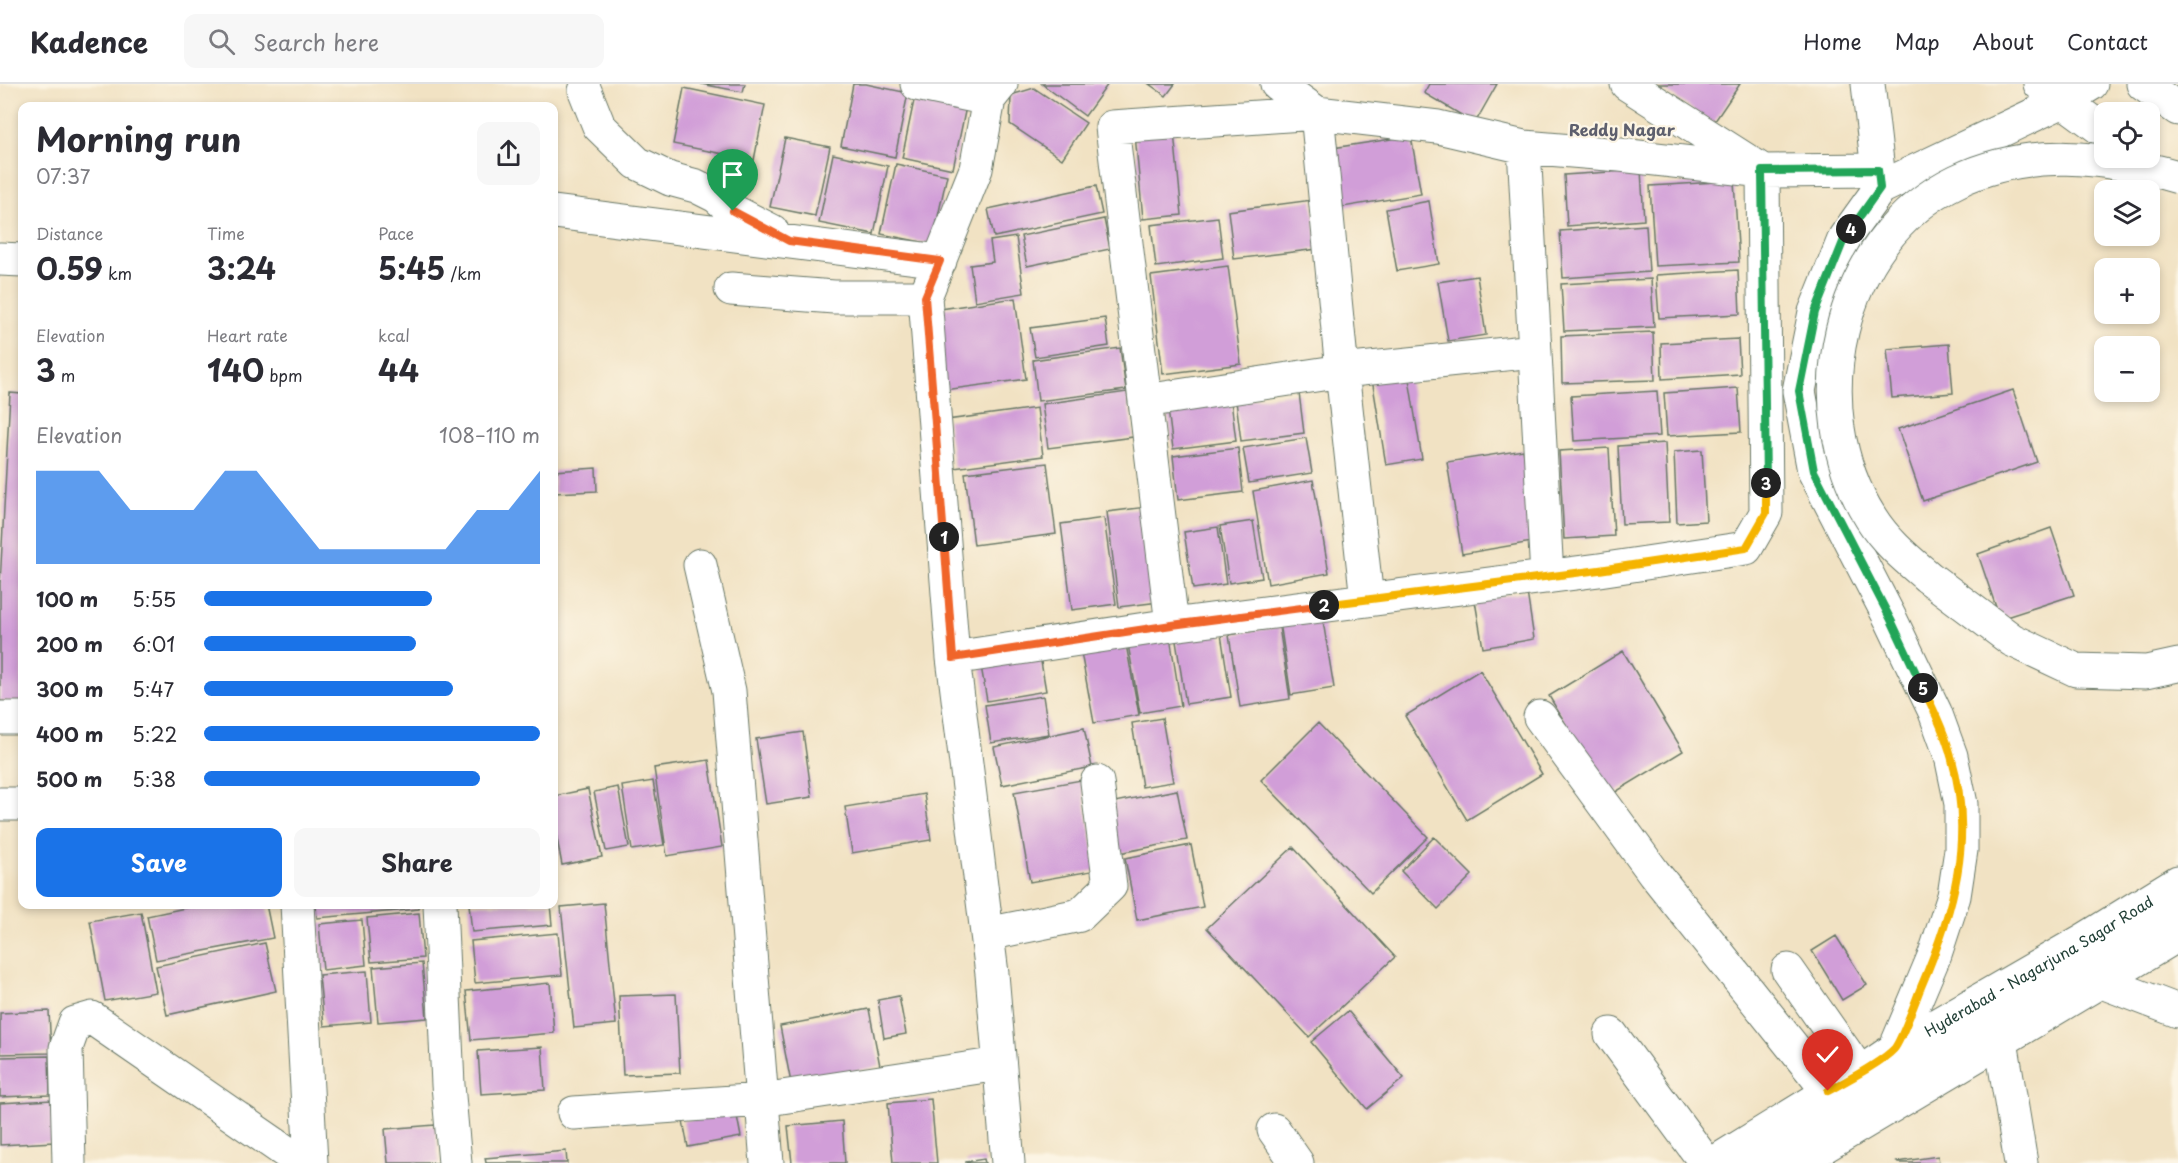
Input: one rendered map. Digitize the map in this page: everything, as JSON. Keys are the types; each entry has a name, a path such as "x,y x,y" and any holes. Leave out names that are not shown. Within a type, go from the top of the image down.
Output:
{"main road":[{"path":"917,84 995,92 976,169 925,297 953,658 987,934 1008,1163"},
{"path":"1277,84 1317,113 1367,600"},
{"path":"1627,84 1762,171"},
{"path":"1868,84 1879,179 1845,237 1815,312 1799,391 1814,471 1891,620 1935,712 1952,756 1961,804 1961,850 1954,896 1935,954 1895,1049"},
{"path":"1172,625 1112,128 1317,113 1438,127 1524,147 1762,171 1879,179 2052,92 2091,84"},
{"path":"2143,84 2178,109"},
{"path":"585,91 599,126 637,163 670,179 696,186 716,196 733,211 789,241"},
{"path":"2052,92 2094,124"},
{"path":"1524,147 1547,577"},
{"path":"2178,177 2146,168 2084,158 2033,158 1996,167 1957,181 1922,203 1893,227 1870,261 1854,295 1842,331 1836,370 1835,410 1840,448 1854,486 1871,519 1898,551 1928,577 2012,640 2076,670 2146,672 2178,665"},
{"path":"2156,168 2178,183"},
{"path":"953,658 1172,625 1547,577 1746,548 1766,513 1762,171"},
{"path":"558,212 940,261"},
{"path":"0,259 18,260"},
{"path":"731,289 834,297 925,297"},
{"path":"1145,401 1342,371 1535,351"},
{"path":"700,565 729,691 767,1163"},
{"path":"1540,717 1654,873 1828,1091"},
{"path":"0,718 18,718"},
{"path":"987,934 1080,915 1110,886 1097,782"},
{"path":"0,804 18,804"},
{"name":"Hyderabad - Nagarjuna Sagar Road","path":"1714,1163 1895,1049 2084,940 2178,882"},
{"path":"1749,1163 2090,964 2178,906"},
{"path":"297,909 311,1163"},
{"path":"440,909 448,1085 455,1163"},
{"path":"1796,1163 2178,935"},
{"path":"1788,970 1860,1073"},
{"path":"2102,982 2178,1011"},
{"path":"69,1163 66,1048 75,1023 92,1018 302,1163"},
{"path":"1611,1034 1706,1163"},
{"path":"2001,1041 2021,1163"},
{"path":"574,1113 762,1100 999,1064"},
{"path":"1274,1130 1297,1163"}],"building":[{"path":"701,84 745,84 743,92"},
{"path":"853,84 866,84 908,93 895,157 841,146"},
{"path":"1042,84 1108,84 1085,116"},
{"path":"1149,84 1175,84 1166,96"},
{"path":"1429,84 1497,84 1475,123 1424,93"},
{"path":"1656,84 1740,84 1713,124"},
{"path":"684,88 765,105 754,160 673,144"},
{"path":"1034,88 1086,123 1062,159 1010,124 1011,95"},
{"path":"916,91 967,102 953,169 902,158"},
{"path":"1174,132 1182,215 1143,219 1135,135"},
{"path":"1411,136 1421,194 1343,207 1333,148"},
{"path":"785,138 830,147 815,216 770,207"},
{"path":"833,154 888,166 874,234 819,223"},
{"path":"896,164 947,175 932,244 881,234"},
{"path":"1641,170 1644,220 1567,226 1564,175"},
{"path":"1734,181 1739,262 1655,266 1650,186"},
{"path":"1096,186 1102,214 994,237 988,209"},
{"path":"1312,200 1318,249 1234,259 1228,211"},
{"path":"1429,201 1439,264 1397,271 1386,209"},
{"path":"1218,217 1223,258 1156,267 1151,225"},
{"path":"1104,219 1110,249 1027,266 1021,236"},
{"path":"1646,225 1649,272 1563,278 1560,231"},
{"path":"1016,237 1024,293 975,301 970,265 993,262 990,241"},
{"path":"1228,266 1241,364 1163,374 1151,276"},
{"path":"1738,270 1740,314 1659,318 1656,275"},
{"path":"1477,276 1486,335 1448,341 1438,282"},
{"path":"1651,279 1654,327 1564,331 1561,284"},
{"path":"1015,298 1026,379 945,390 934,310"},
{"path":"1105,318 1109,346 1035,357 1030,328"},
{"path":"1653,332 1655,380 1562,383 1561,336"},
{"path":"1738,339 1740,374 1662,379 1661,343"},
{"path":"1949,344 1953,393 1892,398 1887,349"},
{"path":"1120,348 1126,390 1038,401 1033,360"},
{"path":"1408,373 1422,459 1386,465 1372,379"},
{"path":"1738,388 1741,432 1667,436 1664,393"},
{"path":"2013,390 2037,462 1923,501 1898,429"},
{"path":"1657,391 1660,436 1574,441 1571,396"},
{"path":"1127,392 1133,437 1048,448 1042,404"},
{"path":"10,393 18,394 18,703 0,701 0,584"},
{"path":"1299,393 1304,433 1241,441 1236,401"},
{"path":"1231,401 1236,441 1173,449 1168,409"},
{"path":"1037,408 1043,456 954,468 947,420"},
{"path":"1306,438 1312,473 1249,483 1243,448"},
{"path":"1665,443 1669,522 1622,524 1618,446"},
{"path":"1238,448 1243,492 1178,500 1173,456"},
{"path":"1609,448 1614,536 1564,539 1559,451"},
{"path":"1523,450 1538,541 1462,554 1447,462"},
{"path":"1702,450 1706,521 1677,523 1674,452"},
{"path":"1047,463 1056,534 974,545 965,473"},
{"path":"596,468 597,491 558,493 558,471"},
{"path":"1313,480 1329,573 1268,584 1253,491"},
{"path":"1147,507 1159,602 1119,607 1107,512"},
{"path":"1104,518 1116,604 1072,610 1061,524"},
{"path":"1253,521 1262,578 1229,583 1220,526"},
{"path":"1218,527 1226,584 1193,589 1184,532"},
{"path":"2051,528 2074,595 2000,619 1978,554"},
{"path":"1527,592 1534,639 1483,648 1475,601"},
{"path":"1322,615 1334,688 1291,695 1280,622"},
{"path":"1279,627 1290,699 1240,707 1229,635"},
{"path":"1220,628 1231,697 1186,704 1175,635"},
{"path":"1170,637 1181,706 1140,713 1128,644"},
{"path":"1125,639 1139,715 1094,723 1080,647"},
{"path":"1623,651 1683,751 1609,796 1549,696"},
{"path":"1040,656 1046,691 987,701 981,666"},
{"path":"1480,670 1542,774 1467,820 1405,716"},
{"path":"1043,696 1049,734 991,743 985,705"},
{"path":"1162,718 1173,782 1142,787 1132,723"},
{"path":"1318,723 1428,837 1371,893 1261,780"},
{"path":"1084,728 1092,767 1002,785 994,747"},
{"path":"803,732 812,797 766,804 756,739"},
{"path":"709,760 722,847 667,856 654,768"},
{"path":"1081,780 1097,870 1030,882 1014,792"},
{"path":"653,781 664,845 632,850 622,786"},
{"path":"618,787 629,847 606,851 594,792"},
{"path":"588,789 602,857 562,865 558,844 558,795"},
{"path":"1177,790 1187,840 1119,853 1109,803"},
{"path":"924,794 931,840 852,853 845,807"},
{"path":"1434,837 1472,875 1438,909 1401,871"},
{"path":"1191,845 1203,907 1137,920 1125,858"},
{"path":"1293,847 1395,957 1309,1037 1207,928"},
{"path":"604,903 616,1024 574,1028 561,907"},
{"path":"180,909 267,909 273,938 156,960 147,916"},
{"path":"316,909 419,909 317,918"},
{"path":"470,909 550,909 552,925 472,932"},
{"path":"141,912 156,992 105,1001 90,921"},
{"path":"419,913 423,958 371,962 367,918"},
{"path":"362,920 366,965 323,970 319,924"},
{"path":"558,933 562,975 475,983 471,941"},
{"path":"1836,936 1867,985 1842,1000 1812,951"},
{"path":"265,943 276,991 167,1015 156,966"},
{"path":"422,963 427,1018 378,1022 373,967"},
{"path":"367,971 371,1022 324,1026 319,975"},
{"path":"550,983 554,1033 471,1040 466,991"},
{"path":"676,994 680,1073 623,1075 619,996"},
{"path":"899,996 906,1034 884,1038 878,1000"},
{"path":"869,1009 880,1066 791,1083 780,1026"},
{"path":"49,1011 51,1053 0,1054 0,1013"},
{"path":"1348,1011 1404,1078 1367,1109 1311,1042"},
{"path":"542,1047 545,1090 481,1094 478,1051"},
{"path":"49,1056 50,1095 0,1097 0,1057"},
{"path":"931,1099 937,1163 893,1163 888,1103"},
{"path":"52,1100 54,1142 0,1145 0,1103"},
{"path":"736,1111 741,1137 688,1147 683,1121"},
{"path":"842,1121 845,1163 792,1163 788,1126"},
{"path":"435,1125 439,1163 388,1163 385,1129"},
{"path":"566,1151 567,1163 486,1163 485,1158"},
{"path":"1938,1156 1939,1163 1897,1162"},
{"path":"984,1159 985,1163 966,1163 966,1162"}],"district":[{"name":"Reddy Nagar","path":"1622,129"}],"route":[{"path":"733,211 765,226 789,241 940,261 925,297 953,658 1172,625 1599,570 1746,548 1766,513 1762,171 1878,170 1880,188 1845,237 1815,312 1799,391 1814,471 1891,620 1935,712 1952,756 1961,804 1961,850 1954,896 1935,954 1895,1049 1828,1091"}]}
